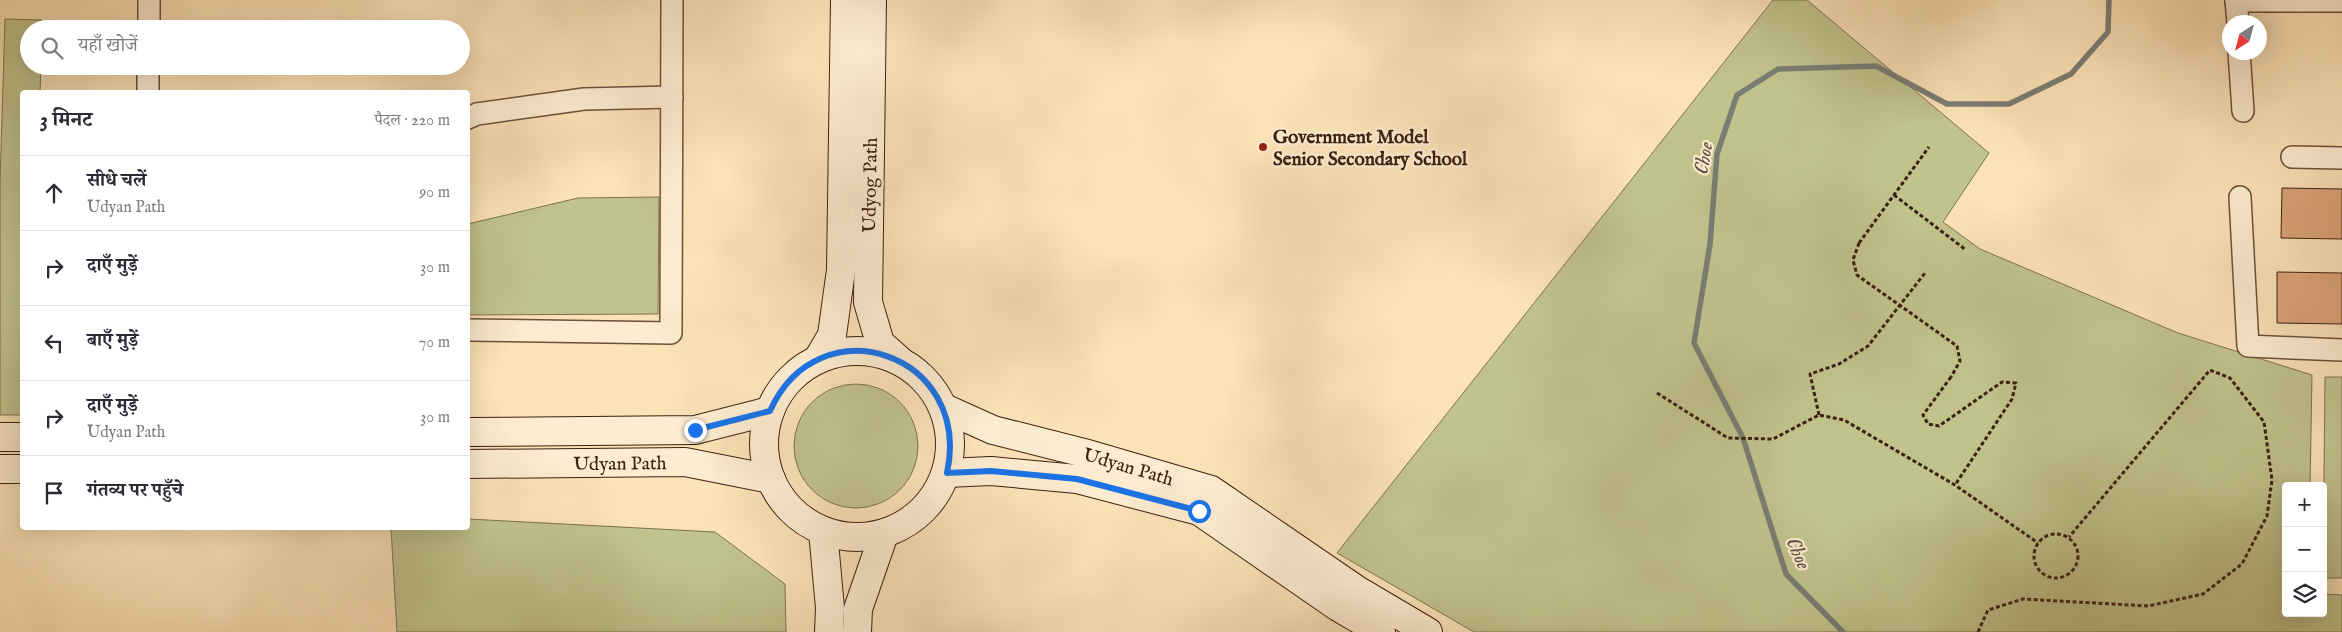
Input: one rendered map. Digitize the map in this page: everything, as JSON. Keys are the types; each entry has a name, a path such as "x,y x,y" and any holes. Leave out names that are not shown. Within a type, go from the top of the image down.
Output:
{"main road":[{"name":"Udyog Path","path":"818,359 832,335 841,270 845,0"},
{"name":"Udyog Path","path":"872,0 868,302 880,343 925,380 944,408"},
{"path":"899,360 879,353 858,351 838,353 818,359 805,366 784,386 770,411 764,445 771,479 778,493 797,516 823,531 853,538 884,534 905,525 923,511 937,493 947,473 951,440 944,408"},
{"name":"Udyan Path","path":"944,408 993,430 1084,453 1210,490 1356,590 1428,632"},
{"name":"Udyan Path","path":"470,432 695,430 770,411"},
{"path":"0,437 20,437"},
{"name":"Udyan Path","path":"470,464 686,462 771,479"},
{"path":"0,469 20,469"},
{"name":"Udyan Path","path":"947,473 991,471 1077,479 1199,511 1338,607 1381,632"},
{"path":"823,531 830,608 829,632"},
{"path":"857,632 858,609 884,534"}],"street":[{"path":"149,0 149,20"},
{"path":"470,330 671,333 672,0"},
{"path":"2237,15 2236,1 2342,1"},
{"path":"2240,60 2243,111"},
{"path":"148,75 148,90"},
{"path":"470,117 477,114 584,99 672,97"},
{"path":"2292,157 2342,158"},
{"path":"2240,197 2248,346 2342,350"}],"path":[{"path":"1929,147 1859,243 1853,260 1857,275 1957,346 1960,360 1951,377 1923,414 1928,424 1939,426 2002,382 2016,383 2012,400 1955,485"},
{"path":"1894,195 1966,250"},
{"path":"1819,415 1810,374 1839,364 1868,346 1925,273"},
{"path":"1978,632 1988,610 2023,598 2148,606 2203,594 2242,564 2267,516 2272,480 2264,422 2230,378 2210,370 2069,537"},
{"path":"1657,393 1728,438 1773,439 1819,415 1844,420 1955,485 2038,543"},
{"path":"2056,533 2069,537 2078,549 2077,564 2068,576 2060,578 2046,576 2040,571 2034,558 2038,543 2049,534 2056,533"}],"green space":[{"path":"1773,0 1807,0 1989,153 1943,222 1980,249 2178,333 2312,375 2310,482 2282,482 2282,617 2327,617 2327,594 2342,595 2342,632 1474,632 1337,553"},
{"path":"5,19 42,20 20,20 20,75 41,75 40,90 20,90 20,415 0,415 0,182"},
{"path":"659,197 658,314 470,315 470,224 578,198"},
{"path":"2325,377 2342,377 2342,578 2327,578 2327,482 2324,482"},
{"path":"856,384 880,389 900,402 913,422 918,446 913,470 900,490 880,503 856,508 832,503 812,490 799,470 794,446 799,422 812,402 832,389"},
{"path":"470,519 715,532 785,584 786,632 397,632 391,530 470,530"}],"building":[{"path":"2282,188 2342,189 2342,239 2281,238"},
{"path":"2277,272 2342,273 2342,324 2277,323"}],"waterway":[{"name":"Choe","path":"1843,632 1786,574 1743,438 1694,343 1710,244 1717,154 1737,95 1778,69 1876,66 1947,104 2009,104 2071,74 2108,32 2109,0"}],"place":[{"name":"Government Model Senior Secondary School","path":"1263,147"}],"route":[{"path":"695,430 770,411 784,386 805,366 818,359 838,353 858,351 879,353 899,360 910,367 930,385 938,396 949,424 951,440 947,473 991,471 1077,479 1199,511"}]}
